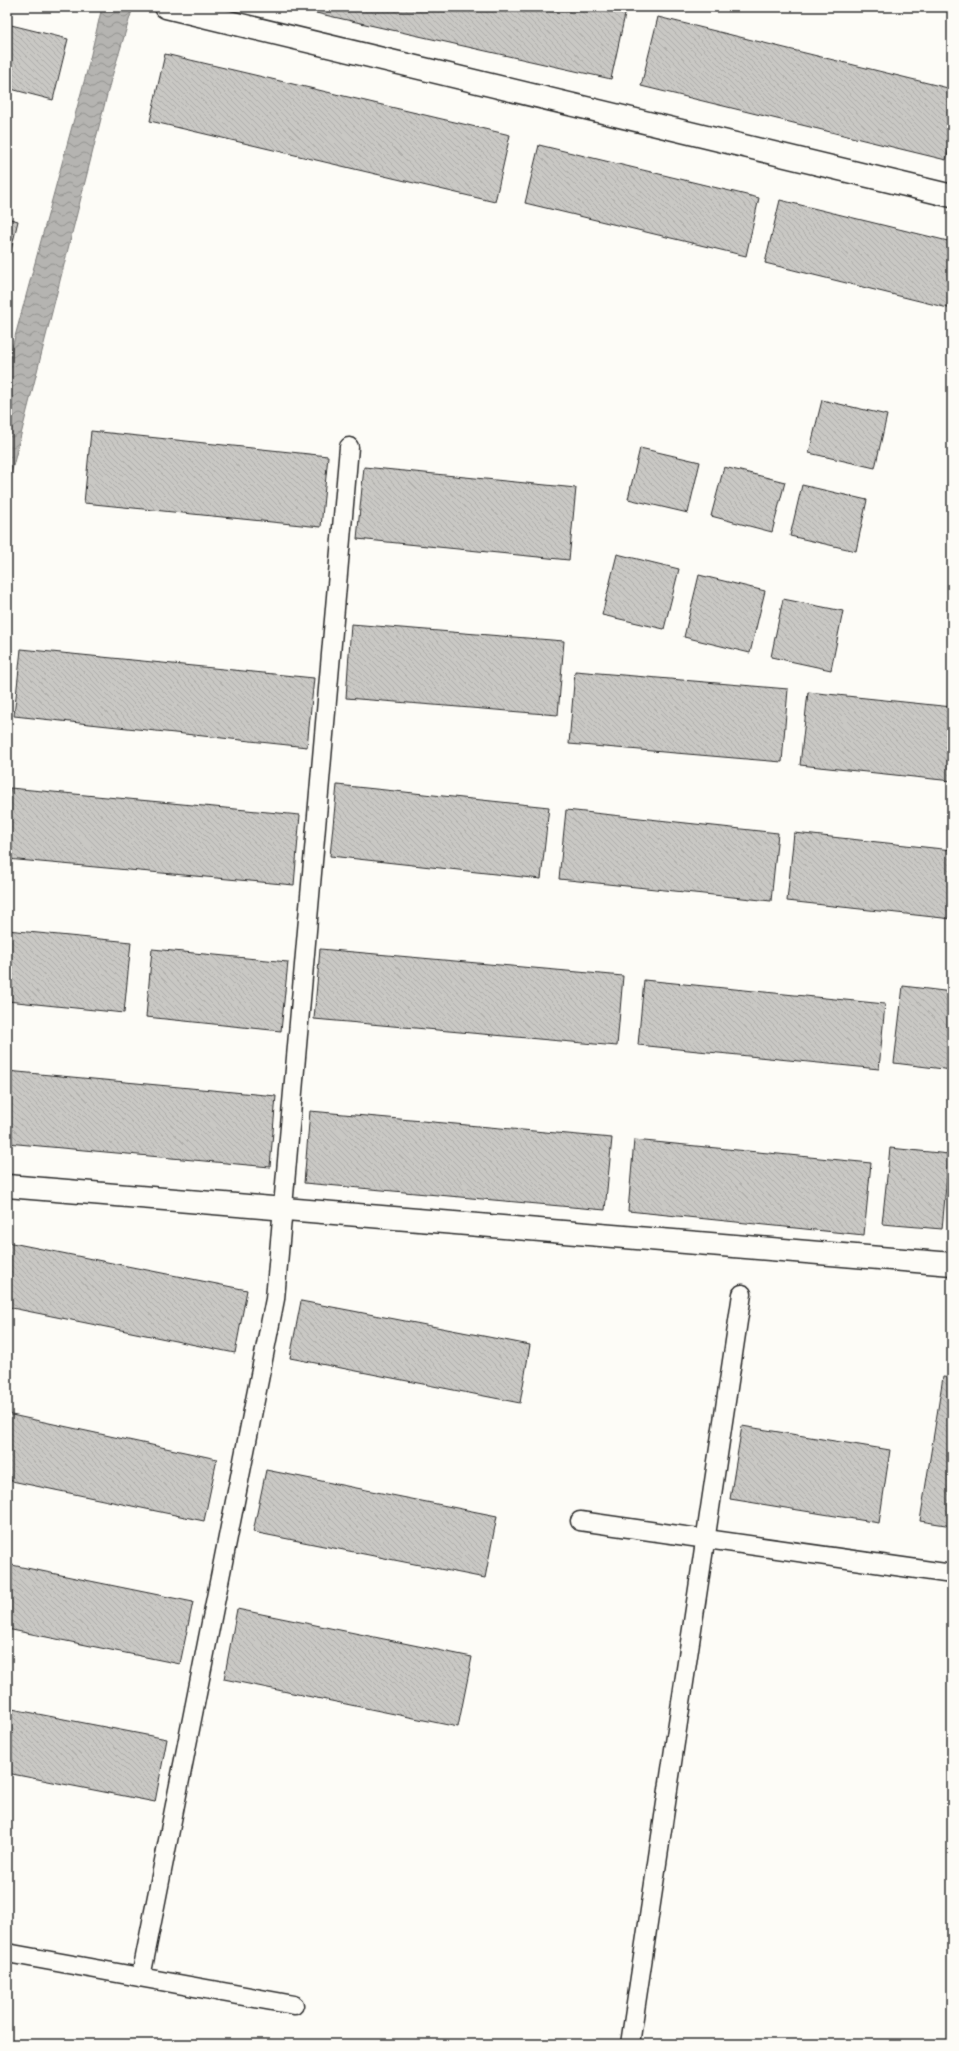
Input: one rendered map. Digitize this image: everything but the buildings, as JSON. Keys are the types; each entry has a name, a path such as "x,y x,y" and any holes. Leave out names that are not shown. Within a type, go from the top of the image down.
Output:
{"street":[{"path":"166,7 952,196"},
{"path":"7,1186 952,1263"}],"lane":[{"path":"142,1978 275,1299 349,447"},
{"path":"630,2044 742,1294"},
{"path":"580,1521 952,1574"},
{"path":"7,1953 294,2005"}],"water":[{"path":"102,7 133,7 110,83 7,490 7,366 87,71"}]}
